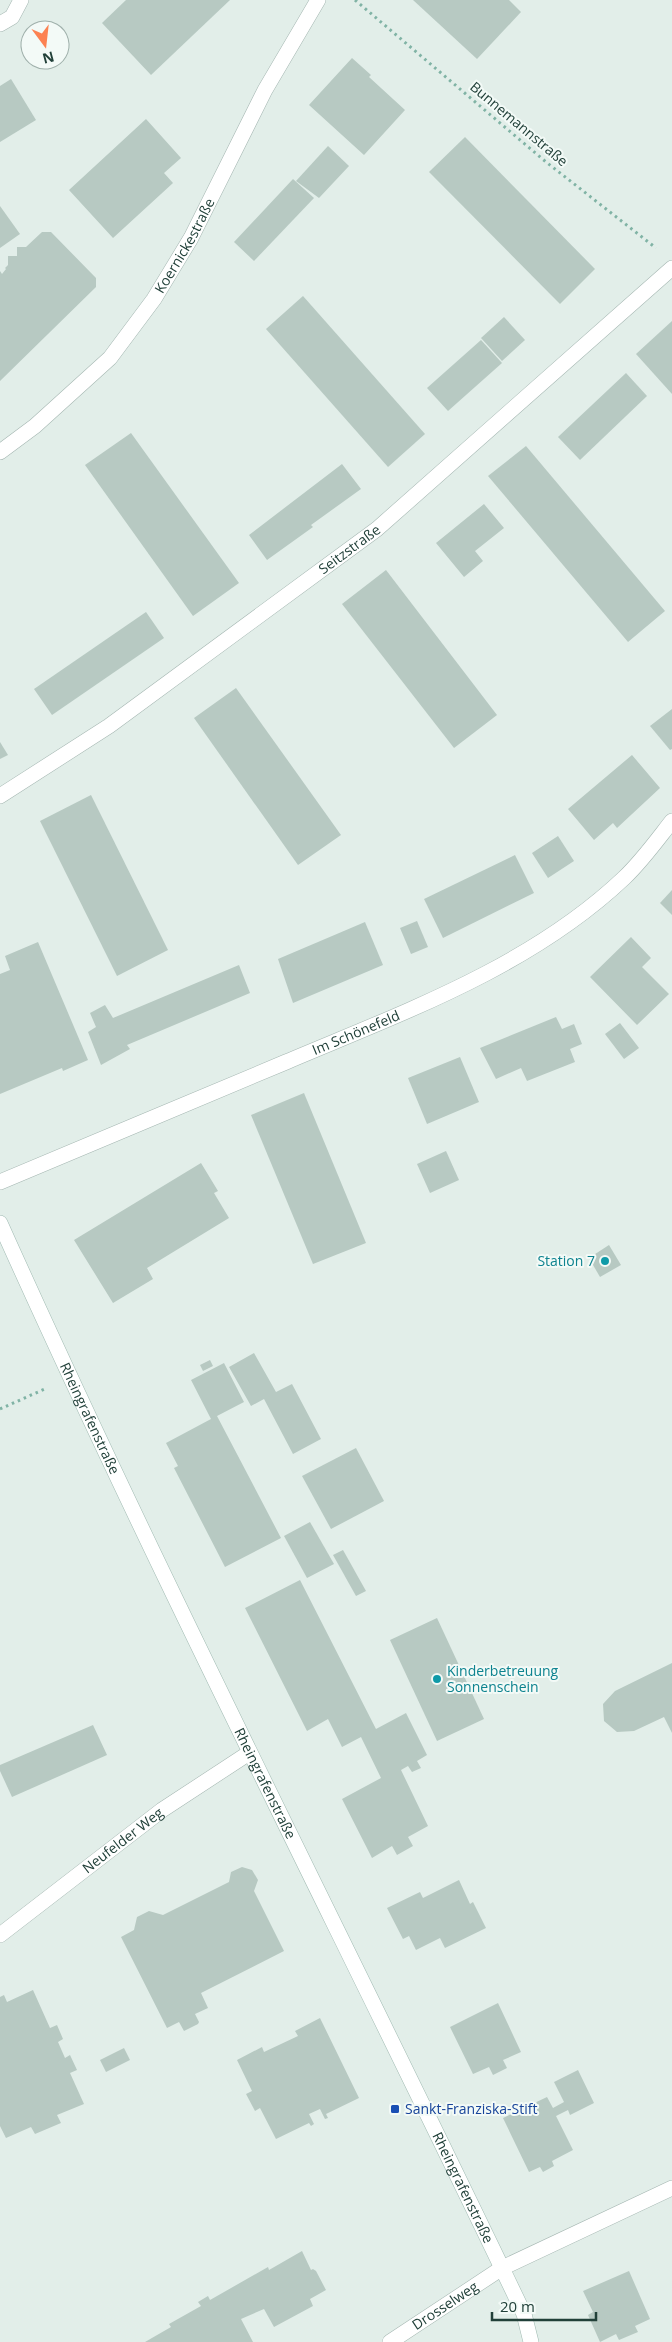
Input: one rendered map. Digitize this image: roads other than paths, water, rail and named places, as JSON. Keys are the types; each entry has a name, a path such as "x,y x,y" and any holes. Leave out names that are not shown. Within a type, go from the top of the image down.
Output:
{"street":[{"path":"0,24 12,17 21,0"},
{"name":"Koernickestraße","path":"0,452 36,426 110,358 154,299 191,238 265,90 318,0"},
{"name":"Seitzstraße","path":"0,796 109,726 377,529 672,268"},
{"name":"Im Schönefeld","path":"0,1182 405,1011 484,974 536,946 593,905 626,876 672,821"},
{"name":"Rheingrafenstraße","path":"0,1223 70,1378 249,1752 524,2314 531,2342"},
{"name":"Neufelder Weg","path":"0,1935 162,1810 249,1752"},
{"name":"Drosselweg","path":"390,2342 502,2268 672,2188"}],"place":[{"name":"Station 7","path":"605,1261"},
{"name":"Kinderbetreuung Sonnenschein","path":"437,1679"},
{"name":"Sankt-Franziska-Stift","path":"395,2109"}]}
